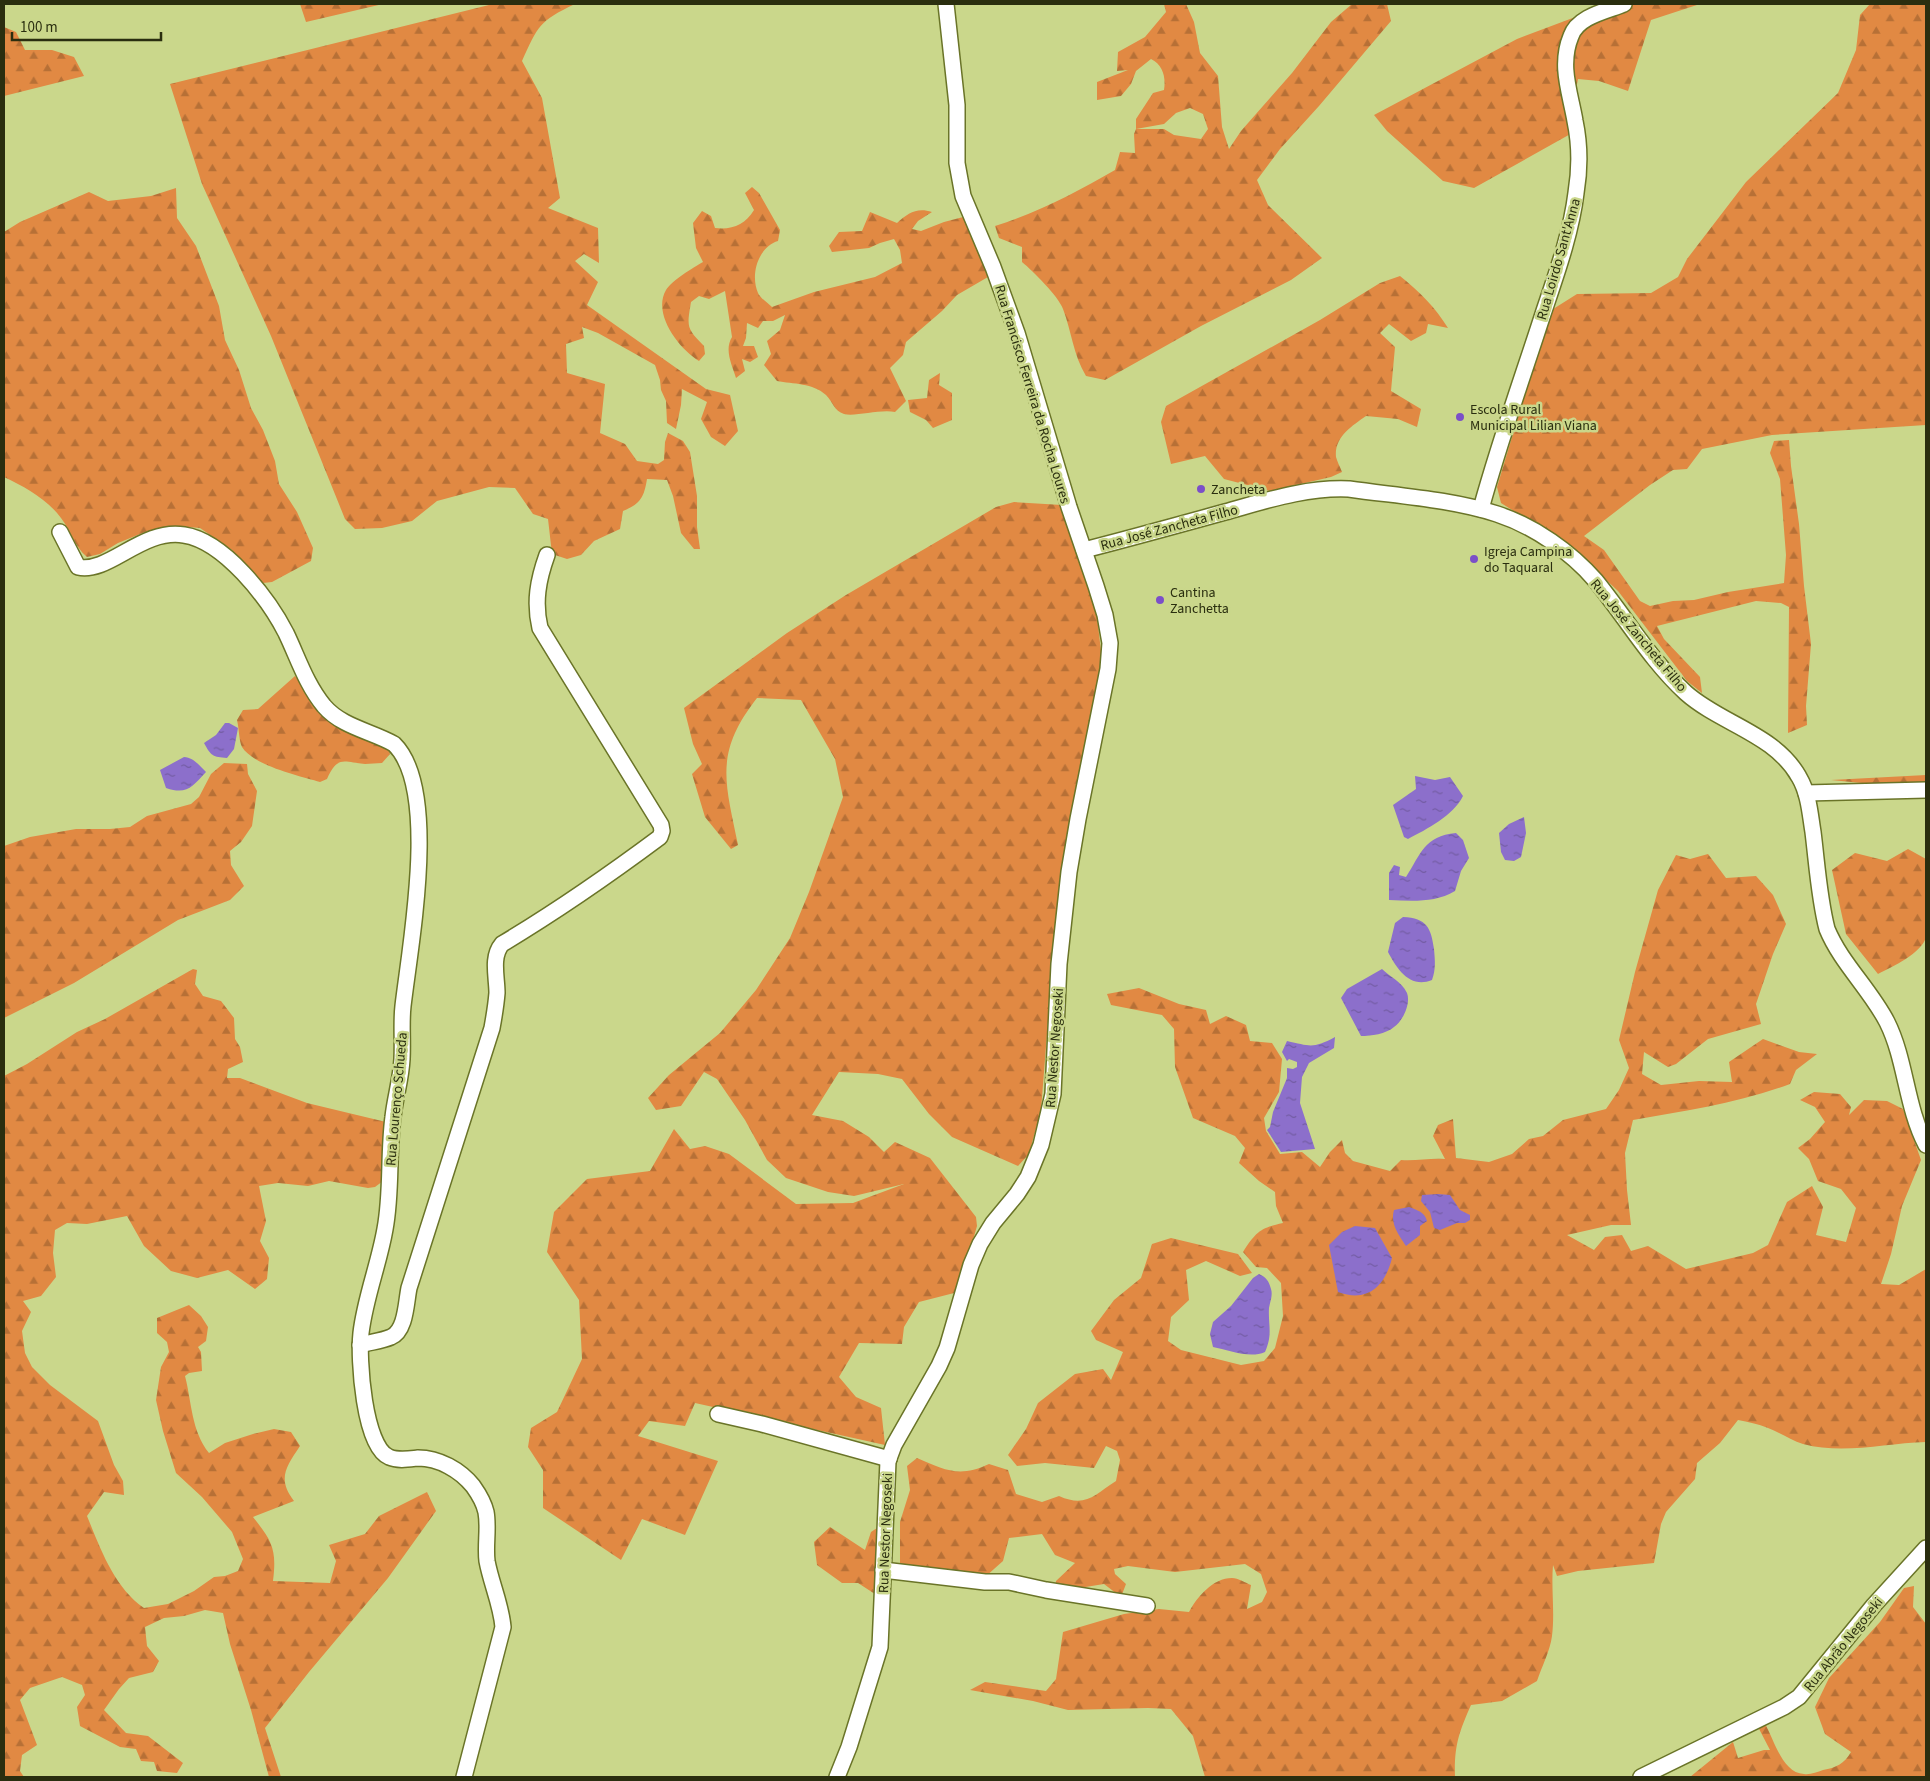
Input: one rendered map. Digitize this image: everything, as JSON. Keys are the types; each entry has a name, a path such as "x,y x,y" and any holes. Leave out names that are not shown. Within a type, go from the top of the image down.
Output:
{"street":[{"name":"Rua Francisco Ferreira da Rocha Loures","path":"946,4 957,105 957,163 959,181 968,212 993,267 1017,334 1064,492 1084,550"},
{"name":"Rua Loirdo Sant'Anna","path":"1481,509 1491,472 1555,277 1576,195 1580,159 1576,122 1566,79 1566,49 1571,34 1579,24 1624,4"},
{"name":"Rua José Zancheta Filho","path":"1084,550 1280,497 1313,490 1349,489 1481,509 1500,515 1558,547 1579,563 1596,581 1670,677 1699,703 1742,727 1776,751 1790,763 1800,778 1806,793 1827,929 1836,948 1886,1021 1898,1052 1917,1123 1926,1145"},
{"name":"Rua Lourenço Schueda","path":"60,532 78,567 85,569 106,561 143,541 170,534 185,535 203,541 222,552 273,611 292,645 305,678 326,708 338,719 394,744 401,751 407,762 416,800 419,872 402,1010 402,1062 393,1117 388,1212 364,1316 360,1345 369,1422 374,1441 381,1451 390,1457 429,1459 450,1466 464,1476 474,1488 486,1512 488,1564 502,1616 503,1627 464,1777"},
{"name":"Rua Nestor Negoseki","path":"837,1777 849,1747 880,1648 889,1459 894,1445 939,1366 947,1348 971,1266 980,1244 1020,1188 1035,1161 1050,1112 1054,1076 1059,964 1068,882 1078,819 1108,670 1110,643 1105,615 1084,550"},
{"path":"360,1345 392,1337 402,1326 409,1288 492,1028 497,993 496,956 498,950 502,944 612,873 660,837 662,830 661,825 540,628 537,616 536,594 546,556"},
{"path":"1806,793 1926,790"},
{"path":"718,1414 762,1424 889,1459"},
{"name":"Rua Abrão Negoseki","path":"1641,1777 1784,1707 1799,1697 1874,1605 1926,1548"},
{"path":"883,1570 985,1582 1009,1582 1046,1590 1147,1606"}],"green space":[{"path":"300,4 383,4 306,22"},
{"path":"493,4 575,4 554,15 541,26 536,32 522,61 542,98 560,198 548,208 598,228 599,263 584,254 575,261 598,282 587,305 706,389 730,395 738,431 725,446 711,437 701,419 707,402 682,389 676,429 667,423 666,401 661,390 655,365 598,333 582,327 584,338 566,344 567,373 605,384 600,433 625,444 637,461 658,464 664,460 665,442 668,433 683,441 690,452 697,496 697,527 700,549 694,549 681,533 673,496 667,480 647,479 643,496 640,500 634,506 623,511 620,529 594,541 581,555 567,559 552,554 548,519 533,514 515,488 489,487 437,501 412,521 382,528 355,529 345,519 271,336 202,184 170,84"},
{"path":"1164,4 1186,4 1194,22 1200,53 1218,76 1222,127 1229,149 1241,131 1292,73 1331,22 1352,4 1387,4 1391,21 1280,149 1257,180 1268,205 1322,258 1291,280 1201,326 1105,380 1086,376 1078,360 1061,304 1045,284 1022,262 1022,247 999,238 995,226 1026,215 1056,201 1115,170 1120,152 1135,153 1134,134 1136,119 1153,93 1164,90 1164,76 1161,68 1151,59 1136,71 1131,84 1121,96 1097,100 1097,82 1128,70 1117,71 1118,52 1145,37 1166,12","holes":["1190,108 1203,114 1208,129 1201,139 1174,135 1164,129 1136,129 1164,124 1176,113"]},
{"path":"1598,4 1700,4 1651,20 1628,91 1599,81 1578,79 1573,104 1574,132 1474,188 1443,181 1387,131 1374,115 1517,39 1586,13"},
{"path":"1870,4 1926,4 1926,425 1772,435 1702,449 1687,469 1673,470 1650,485 1584,536 1604,550 1640,601 1650,606 1673,601 1694,600 1728,592 1784,583 1786,555 1780,479 1770,453 1774,441 1789,440 1811,644 1806,706 1807,725 1788,733 1789,607 1781,603 1756,601 1657,626 1664,639 1700,677 1702,693 1687,681 1618,591 1571,547 1501,503 1497,487 1550,311 1577,294 1651,293 1678,277 1687,259 1746,182 1838,93 1856,50 1860,15"},
{"path":"4,27 16,32 25,50 52,50 74,57 84,76 4,96"},
{"path":"752,187 759,193 780,230 778,241 771,244 761,255 755,278 758,293 772,307 814,292 875,277 902,263 900,250 894,239 869,248 832,252 829,246 839,232 862,231 870,212 897,223 913,212 922,210 932,212 918,221 912,229 921,231 967,216 988,277 957,295 942,311 906,342 903,355 890,368 906,401 895,412 882,411 854,415 844,414 836,409 826,395 815,388 777,381 764,365 771,354 767,341 780,330 785,315 773,321 763,321 758,328 747,323 746,338 743,346 754,346 758,357 750,362 742,359 745,371 736,378 729,352 732,337 725,291 709,299 699,296 691,302 689,327 704,346 705,354 699,361 676,340 665,320 662,310 663,299 669,286 703,262 696,248 693,223 702,211 711,216 715,228 727,228 742,223 754,210 745,193"},
{"path":"176,188 177,218 196,246 219,306 225,340 239,370 251,408 263,430 275,461 279,484 297,512 313,548 311,561 272,582 263,583 232,550 200,528 176,526 145,532 118,543 100,554 87,557 79,548 61,518 49,505 28,489 4,477 4,232 20,222 89,192 108,201 151,196"},
{"path":"1400,276 1427,300 1448,328 1428,324 1426,333 1411,341 1389,324 1380,333 1395,347 1391,391 1421,409 1417,427 1398,419 1366,416 1345,433 1338,444 1336,457 1342,472 1331,477 1270,491 1224,479 1205,456 1171,464 1161,422 1166,406 1320,320 1380,283"},
{"path":"940,373 939,385 952,393 952,420 933,428 926,420 910,412 908,400 927,398 929,380"},
{"path":"1014,502 1062,505 1097,617 1103,668 1057,907 1041,1110 1029,1154 1018,1166 952,1137 929,1114 902,1079 878,1074 839,1072 812,1115 843,1121 869,1137 884,1152 895,1142 930,1158 976,1217 977,1226 958,1292 919,1302 904,1327 902,1344 859,1343 839,1377 856,1397 881,1408 885,1445 695,1403 685,1426 649,1421 638,1436 718,1461 685,1535 642,1519 621,1560 543,1508 543,1470 528,1447 531,1428 557,1412 582,1359 579,1300 547,1252 554,1212 587,1179 650,1171 674,1129 690,1149 705,1146 729,1154 796,1204 853,1203 904,1184 854,1196 828,1192 786,1178 767,1160 745,1120 717,1079 704,1072 681,1106 656,1110 648,1098 669,1075 720,1033 756,990 790,938 809,892 843,797 835,759 801,700 757,698 743,717 734,735 726,768 729,803 738,845 731,849 705,817 692,774 702,764 693,744 684,708 787,633 846,595 996,507"},
{"path":"295,676 307,690 388,747 390,754 382,763 338,763 334,766 327,779 320,782 267,765 248,754 241,744 237,720 243,710 258,709"},
{"path":"224,763 247,764 248,774 257,791 252,826 241,842 230,851 231,865 244,886 230,900 178,920 74,983 4,1018 4,846 30,837 76,829 130,827 147,816 191,804 199,797 211,774"},
{"path":"1926,775 1926,785 1892,786 1831,780"},
{"path":"1908,849 1926,859 1926,937 1919,949 1913,954 1878,974 1846,934 1832,870 1855,853 1887,861"},
{"path":"1708,854 1726,878 1756,876 1773,895 1786,924 1773,954 1756,1004 1761,1024 1708,1039 1676,1064 1668,1067 1644,1052 1642,1074 1661,1085 1699,1081 1732,1082 1729,1062 1763,1039 1799,1052 1817,1054 1796,1070 1790,1084 1771,1091 1693,1110 1633,1120 1625,1153 1631,1225 1611,1225 1567,1235 1594,1250 1605,1237 1622,1235 1631,1251 1648,1246 1686,1269 1753,1253 1768,1245 1787,1202 1812,1186 1823,1207 1816,1235 1846,1242 1856,1208 1841,1189 1818,1181 1809,1159 1798,1148 1810,1139 1825,1122 1815,1107 1800,1100 1814,1092 1840,1094 1851,1107 1849,1115 1864,1100 1887,1101 1903,1109 1921,1160 1902,1206 1891,1254 1881,1284 1899,1285 1926,1269 1926,1442 1865,1448 1818,1447 1803,1444 1753,1423 1738,1420 1720,1443 1697,1463 1695,1479 1666,1512 1661,1524 1654,1563 1578,1571 1557,1576 1553,1565 1552,1636 1548,1653 1537,1681 1502,1701 1471,1705 1458,1740 1455,1756 1455,1777 1205,1777 1193,1736 1171,1709 1068,1710 1033,1701 970,1690 985,1682 1046,1691 1056,1679 1063,1632 1124,1614 1159,1609 1189,1612 1196,1600 1206,1589 1225,1579 1234,1578 1251,1585 1247,1609 1262,1602 1267,1592 1261,1574 1245,1564 1175,1572 1128,1566 1114,1569 1115,1574 1126,1584 1121,1597 1104,1584 1067,1590 1055,1588 1056,1581 1075,1563 1055,1555 1042,1534 1009,1538 1003,1561 985,1577 900,1569 900,1522 910,1490 907,1466 917,1458 952,1471 969,1471 989,1464 1008,1470 1016,1494 1042,1502 1059,1496 1076,1501 1083,1500 1095,1495 1116,1481 1120,1460 1117,1451 1106,1446 1094,1468 1045,1463 1017,1466 1008,1455 1026,1429 1038,1403 1075,1374 1103,1369 1111,1380 1123,1352 1096,1340 1091,1331 1114,1300 1141,1278 1152,1244 1171,1238 1238,1254 1252,1273 1240,1276 1206,1261 1186,1270 1189,1300 1171,1317 1168,1341 1181,1350 1241,1365 1264,1361 1275,1348 1283,1316 1281,1283 1267,1268 1256,1267 1243,1252 1259,1232 1283,1223 1276,1206 1275,1192 1239,1163 1245,1148 1235,1136 1193,1118 1175,1067 1174,1029 1162,1015 1111,1005 1107,994 1139,988 1179,1004 1206,1010 1210,1024 1226,1016 1246,1025 1250,1041 1272,1043 1282,1059 1279,1092 1264,1118 1266,1131 1280,1154 1302,1152 1320,1167 1330,1152 1342,1140 1345,1153 1353,1161 1390,1171 1401,1160 1445,1159 1433,1136 1438,1125 1453,1119 1456,1158 1489,1162 1512,1154 1529,1139 1543,1136 1563,1120 1606,1109 1619,1090 1629,1068 1619,1040 1635,972 1658,890 1676,855 1690,859"},
{"path":"193,969 197,970 195,984 203,996 221,1001 234,1018 235,1039 240,1047 243,1062 228,1069 227,1078 240,1078 307,1103 386,1122 383,1181 375,1187 368,1188 329,1181 308,1186 278,1183 259,1186 266,1221 260,1241 269,1258 267,1279 255,1289 228,1270 197,1278 171,1271 144,1246 127,1216 87,1224 67,1223 55,1230 53,1253 56,1277 41,1296 23,1301 31,1312 22,1331 25,1353 32,1367 50,1385 98,1421 114,1465 123,1481 124,1495 104,1492 87,1516 103,1555 124,1590 144,1608 168,1604 194,1591 214,1577 225,1576 238,1571 243,1559 232,1532 202,1497 176,1473 156,1400 161,1367 169,1352 167,1342 157,1333 157,1318 189,1305 201,1316 208,1327 206,1341 198,1347 201,1352 202,1371 189,1373 185,1376 195,1426 209,1453 225,1443 274,1429 291,1432 300,1446 285,1473 286,1486 294,1501 253,1517 272,1546 274,1561 273,1581 330,1583 336,1561 329,1545 365,1534 379,1516 427,1492 436,1511 388,1578 265,1728 281,1777 269,1777 251,1710 230,1644 223,1613 205,1610 184,1616 164,1618 145,1627 147,1646 159,1661 153,1672 129,1678 104,1710 126,1733 148,1736 183,1763 177,1773 157,1771 154,1762 141,1761 136,1749 120,1747 80,1726 77,1707 85,1695 82,1685 62,1677 30,1688 20,1700 37,1745 22,1755 20,1771 24,1777 4,1777 4,1076 27,1064 77,1032 105,1019"},
{"path":"880,1526 878,1596 858,1583 842,1583 817,1565 814,1542 830,1527 865,1550 871,1532"},
{"path":"1914,1586 1913,1607 1926,1624 1926,1777 1690,1777 1733,1742 1738,1758 1770,1750 1757,1725 1765,1724 1784,1762 1796,1772 1811,1774 1832,1768 1843,1762 1851,1752 1825,1734 1815,1707 1829,1678 1880,1622 1904,1588"}],"water":[{"path":"225,723 238,728 234,749 227,758 213,755 204,743 216,735"},
{"path":"184,757 194,760 206,772 193,786 184,790 179,791 166,788 160,770"},
{"path":"1415,776 1435,780 1450,777 1463,796 1446,816 1408,839 1404,837 1393,805 1416,789"},
{"path":"1524,817 1526,833 1521,857 1514,861 1505,860 1501,852 1499,833 1509,824"},
{"path":"1456,833 1463,840 1469,858 1461,871 1455,891 1439,898 1415,901 1389,900 1389,873 1394,865 1400,867 1399,875 1406,877 1430,842 1445,835"},
{"path":"1403,917 1418,919 1429,930 1435,957 1435,969 1432,980 1417,982 1411,980 1400,971 1388,952 1395,923"},
{"path":"1382,969 1405,989 1408,997 1407,1007 1400,1021 1391,1029 1378,1034 1361,1036 1341,998 1347,989"},
{"path":"1335,1037 1334,1048 1309,1063 1302,1077 1300,1103 1315,1149 1281,1152 1267,1130 1270,1127 1273,1112 1287,1078 1287,1068 1293,1069 1297,1067 1297,1062 1289,1059 1287,1061 1282,1052 1287,1041 1316,1045"},
{"path":"1422,1195 1450,1195 1460,1210 1470,1215 1470,1220 1440,1230 1434,1228 1430,1212 1421,1201"},
{"path":"1409,1207 1423,1213 1427,1221 1420,1226 1420,1235 1406,1246 1396,1229 1393,1215 1394,1210"},
{"path":"1355,1226 1375,1228 1392,1258 1385,1277 1374,1290 1358,1295 1349,1295 1338,1292 1329,1245 1342,1232"},
{"path":"1259,1274 1264,1276 1272,1291 1269,1308 1270,1335 1265,1352 1253,1355 1213,1347 1210,1334 1213,1322 1231,1306 1253,1278"}],"place":[{"name":"Escola Rural Municipal Lilian Viana","path":"1460,417"},
{"name":"Zancheta","path":"1201,489"},
{"name":"Igreja Campina do Taquaral","path":"1474,559"},
{"name":"Cantina Zanchetta","path":"1160,600"}]}
